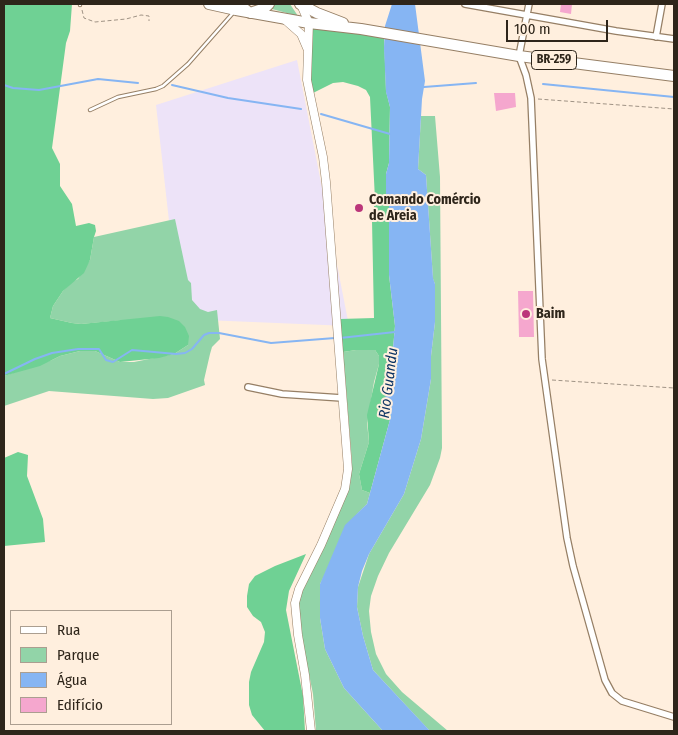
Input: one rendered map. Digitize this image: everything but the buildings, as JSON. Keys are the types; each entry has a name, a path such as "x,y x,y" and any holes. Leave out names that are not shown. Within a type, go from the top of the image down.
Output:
{"highway":[{"name":"BR-259","path":"209,4 238,7 250,13 284,19 363,29 519,56 674,76"},
{"path":"250,13 265,8 269,4"},
{"name":"BR-259","path":"301,4 326,17 363,29"}],"main road":[{"path":"301,4 309,23 308,88 323,157 326,182 347,460 347,480 321,545 299,589 296,603 298,635 311,731"},
{"path":"284,19 301,34 306,44 308,55"}],"street":[{"path":"465,4 616,31 674,39"},
{"path":"529,4 519,56 526,75 531,98 539,316 544,379 567,538 605,680 612,693 622,701 674,717"},
{"path":"656,37 662,4"},
{"path":"248,387 282,394 342,398"}],"lane":[{"path":"90,110 118,97 162,86 188,64 238,7"}],"path":[{"path":"80,4 84,18 95,22 126,19 142,15 149,16 149,21"},
{"path":"531,98 674,109"},
{"path":"544,379 674,388"}],"shaded area":[{"path":"297,60 349,326 180,319 156,105"}],"green space":[{"path":"4,4 72,4 70,31 66,43 52,148 60,164 60,186 72,204 76,226 89,223 95,225 96,231 90,260 84,273 63,291 53,306 50,318 81,324 160,316 168,317 179,321 185,327 189,336 188,345 174,354 159,358 120,362 95,351 80,351 60,356 40,366 4,376"},
{"path":"275,4 290,4 298,16 272,9"},
{"path":"312,26 384,36 386,91 390,107 389,163 386,174 386,194 389,206 389,275 395,326 391,371 385,392 391,416 370,493 362,490 359,474 369,442 367,415 379,364 379,356 375,350 343,352 340,319 374,318 372,221 375,200 370,97 366,90 343,82 333,83 313,93 310,78"},
{"path":"421,116 435,116 440,177 442,448 430,485 389,553 378,576 371,596 369,611 376,654 386,674 402,692 448,731 430,731 373,670 357,607 358,587 369,554 404,494 421,439 431,379 431,356 435,322 435,284 433,279 426,175 418,169"},
{"path":"175,219 188,280 191,283 192,300 200,309 208,312 217,310 220,339 212,347 204,380 205,385 168,398 153,399 49,391 4,406 4,376 60,356 80,351 95,351 120,362 134,362 174,354 188,345 124,320 81,324 50,318 53,306 63,291 71,282 78,279 90,260 94,237"},
{"path":"375,350 379,356 367,423 369,442 359,474 362,490 370,493 367,504 357,514 320,584 320,618 325,649 344,688 383,731 316,731 313,694 297,615 297,599 350,486 352,462 343,352"},
{"path":"18,452 28,455 27,476 43,519 45,542 4,546 4,458"},
{"path":"306,554 289,591 286,610 303,696 305,731 265,731 252,715 249,705 251,672 264,642 265,632 261,622 253,616 247,607 249,584 255,576"}],"water":[{"name":"Rio Guandu","path":"392,4 415,4 425,81 422,99 418,169 426,175 435,284 435,322 431,356 431,379 421,439 404,494 369,554 362,571 358,587 357,607 373,670 430,731 383,731 344,688 325,649 320,618 320,584 345,525 367,504 391,416 387,410 385,392 391,371 395,326 389,275 389,206 386,194 386,174 389,163 390,107 386,92 384,48 385,26"}],"waterway":[{"path":"4,85 13,88 39,90 98,79 138,83"},
{"path":"424,87 476,83"},
{"path":"543,84 674,97"},
{"path":"172,85 228,98 301,109"},
{"path":"321,114 390,134"},
{"path":"340,338 395,332"},
{"path":"4,374 52,353 78,349 99,349 106,360 113,362 132,350 176,354 185,353 192,349 204,335 209,333 219,333 271,343 335,338"}],"place":[{"name":"Comando Comércio de Areia","path":"359,208"},
{"name":"Baim","path":"526,314"}]}
